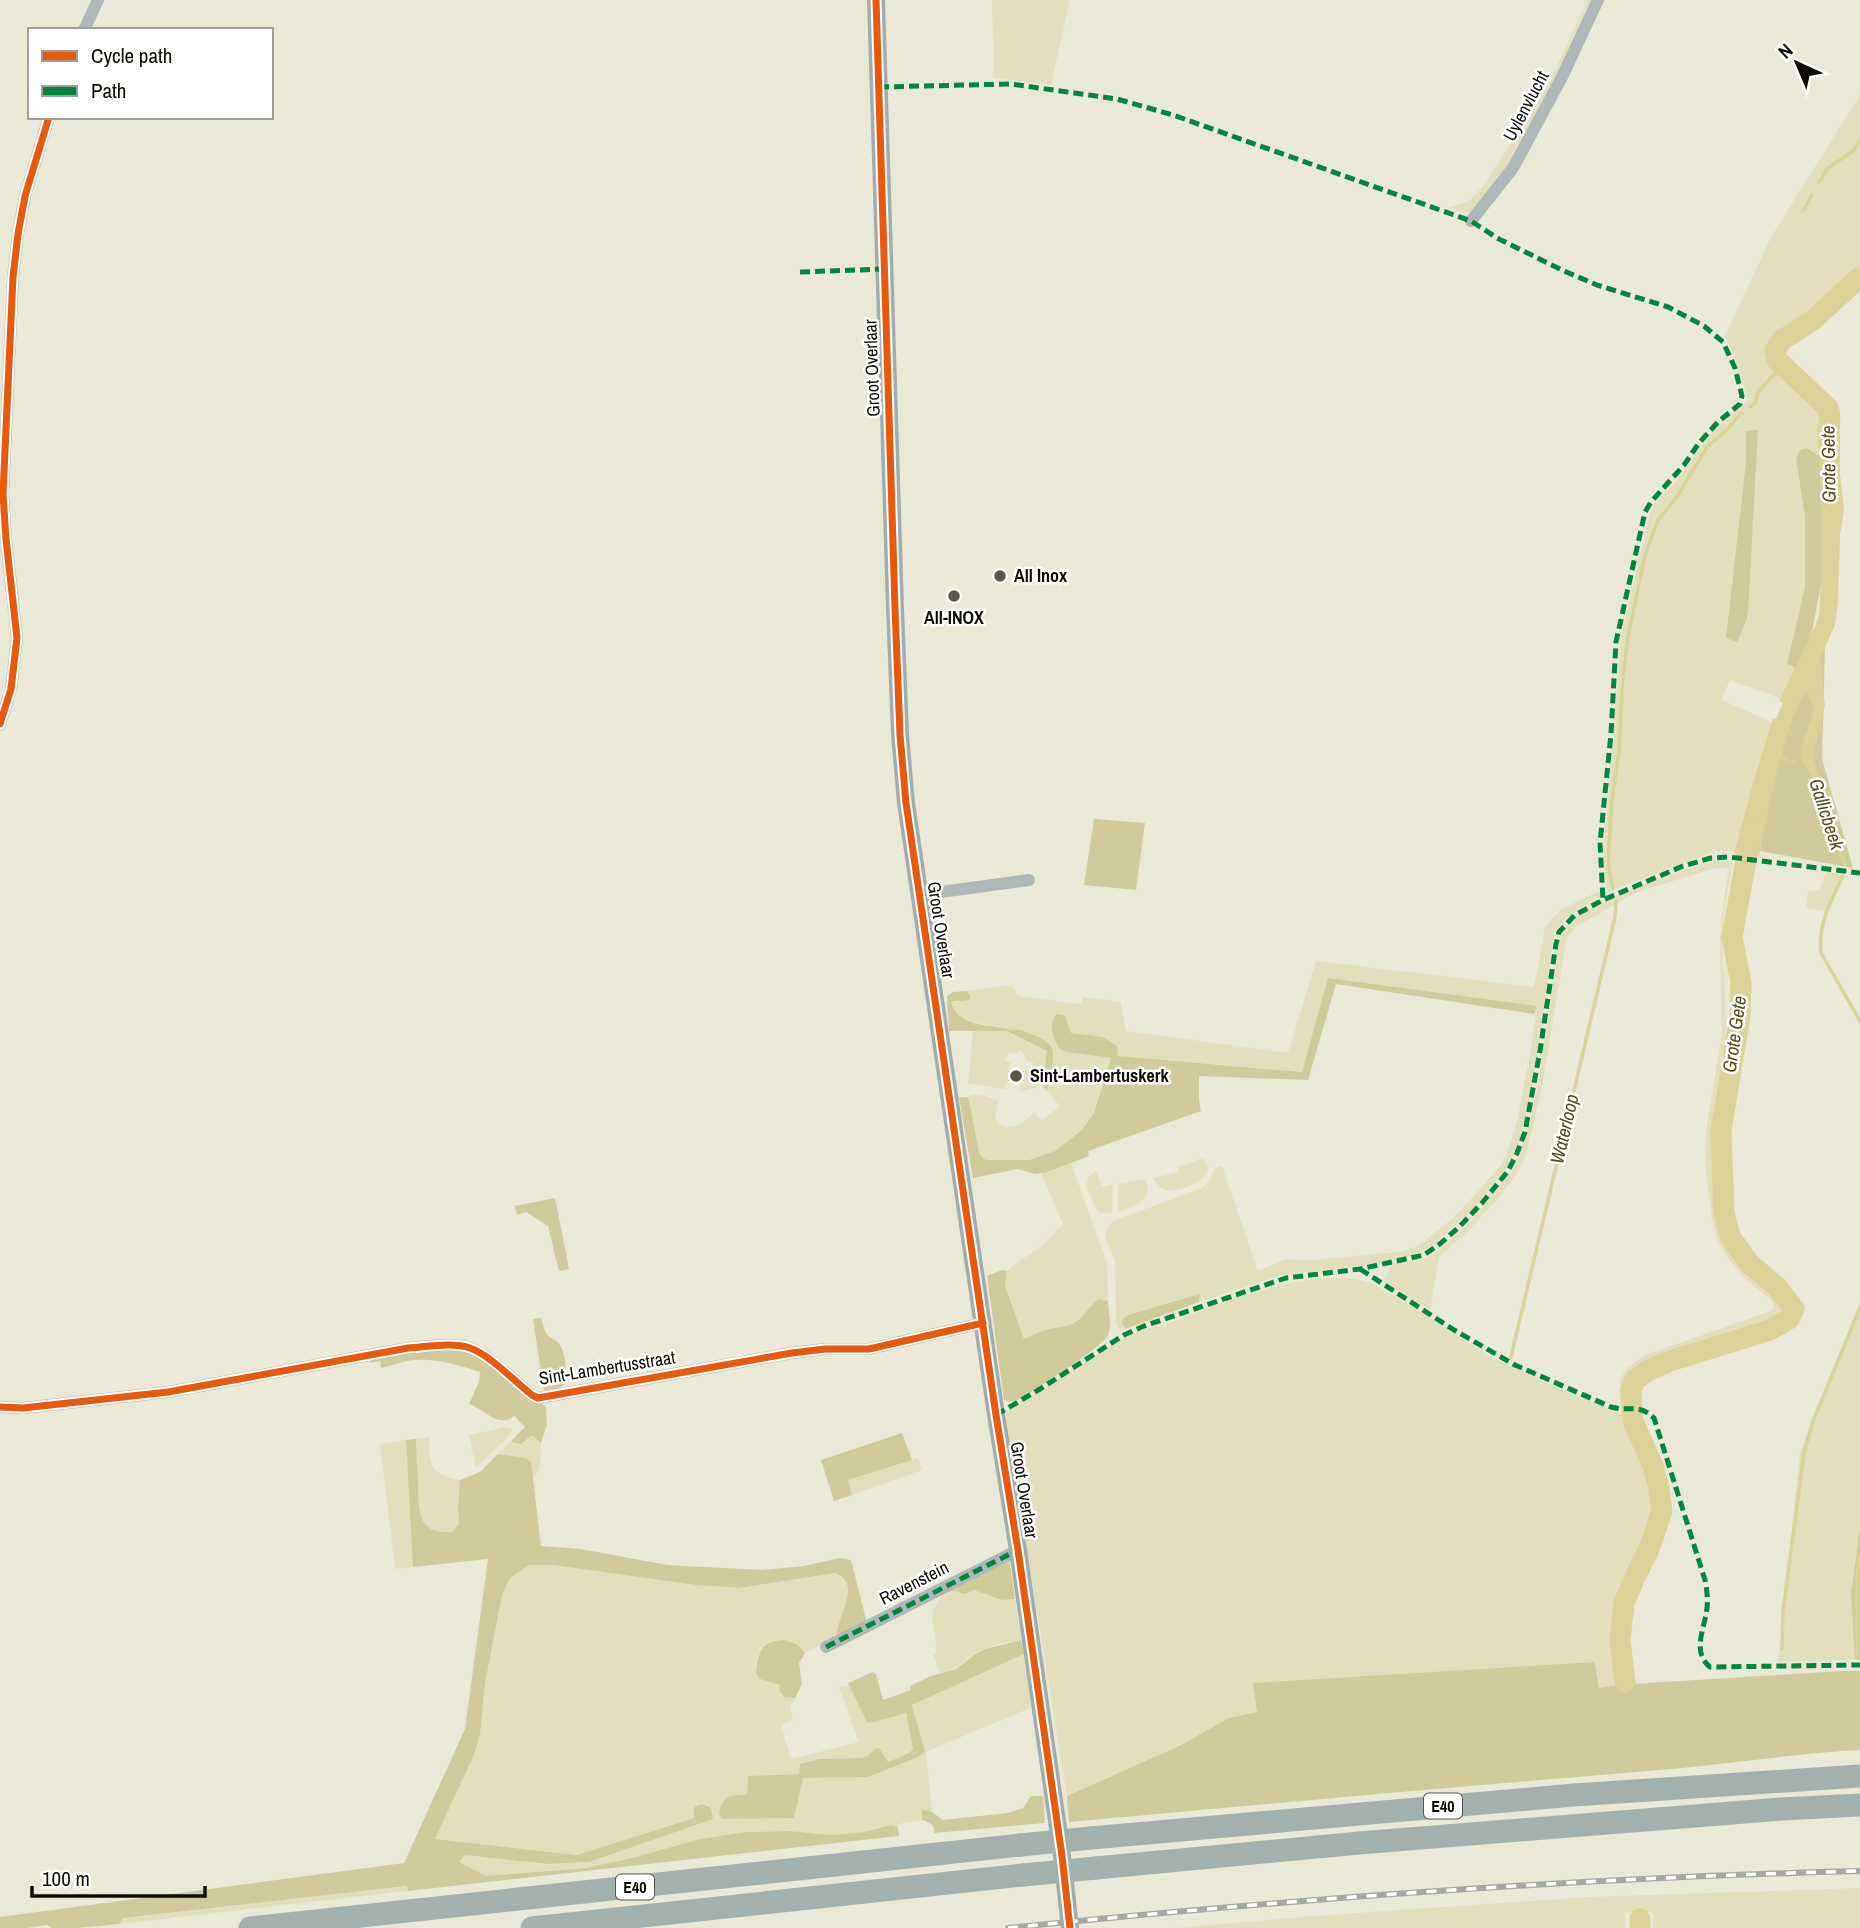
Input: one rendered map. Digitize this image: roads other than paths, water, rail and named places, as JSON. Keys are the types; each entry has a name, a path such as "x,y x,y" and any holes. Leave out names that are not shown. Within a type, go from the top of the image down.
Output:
{"highway":[{"name":"E40","path":"250,1928 1091,1838 1560,1796 1860,1776"},
{"name":"E40","path":"532,1928 1023,1875 1359,1843 1860,1805"}],"main road":[{"name":"Groot Overlaar","path":"876,0 900,735 906,803 1018,1550 1070,1928"}],"street":[{"path":"85,28 98,0"},
{"name":"Uylenvlucht","path":"1471,221 1513,167 1562,77 1598,0"},
{"path":"0,724 11,689 17,638 3,494 13,277 25,196 48,119"},
{"path":"919,895 1029,880"},
{"name":"Sint-Lambertusstraat","path":"0,1407 35,1407 168,1392 408,1348 435,1346 472,1348 538,1398 792,1353 825,1349 869,1349 983,1323"},
{"name":"Ravenstein","path":"826,1647 1018,1550"}],"water":[{"path":"1824,391 1836,402 1840,411 1840,474 1844,509 1835,625 1820,659 1825,705 1813,750 1818,774 1812,777 1804,764 1803,741 1813,711 1812,702 1805,692 1784,747 1759,857 1734,854 1773,718 1776,719 1783,703 1779,701 1819,615 1822,506 1817,428 1820,414 1812,406"}],"waterway":[{"path":"1819,182 1828,168 1853,151 1860,141"},
{"path":"1803,211 1812,195"},
{"name":"Grote Gete","path":"1830,421 1828,408 1777,360 1775,350 1782,340 1813,320 1860,277"},
{"path":"1750,407 1755,403 1758,392 1783,365"},
{"path":"1613,889 1608,861 1622,688 1627,642 1645,555 1658,520 1677,497 1707,447 1727,430 1742,412"},
{"path":"1779,756 1786,759"},
{"name":"Gallicbeek","path":"1815,771 1833,843 1840,850 1845,864"},
{"name":"Grote Gete","path":"1625,1682 1620,1640 1624,1603 1649,1549 1662,1511 1653,1466 1633,1421 1631,1390 1635,1380 1647,1371 1670,1361 1770,1330 1789,1319 1794,1309 1777,1287 1749,1263 1730,1236 1724,1213 1721,1131 1740,1016 1741,983 1732,937 1752,827"},
{"path":"1843,876 1823,922 1821,953 1860,1021"},
{"name":"Waterloop","path":"1511,1357 1615,917 1616,901"},
{"path":"1782,1649 1783,1611 1804,1453 1813,1421 1860,1308"},
{"path":"1857,1653 1857,1574 1860,1556"},
{"name":"Grote Gete","path":"1640,1919 1640,1928"}],"railway":[{"path":"1008,1928 1434,1891 1860,1871"}],"place":[{"name":"All Inox","path":"1000,576"},
{"name":"All-INOX","path":"954,596"},
{"name":"Sint-Lambertuskerk","path":"1016,1076"}]}
